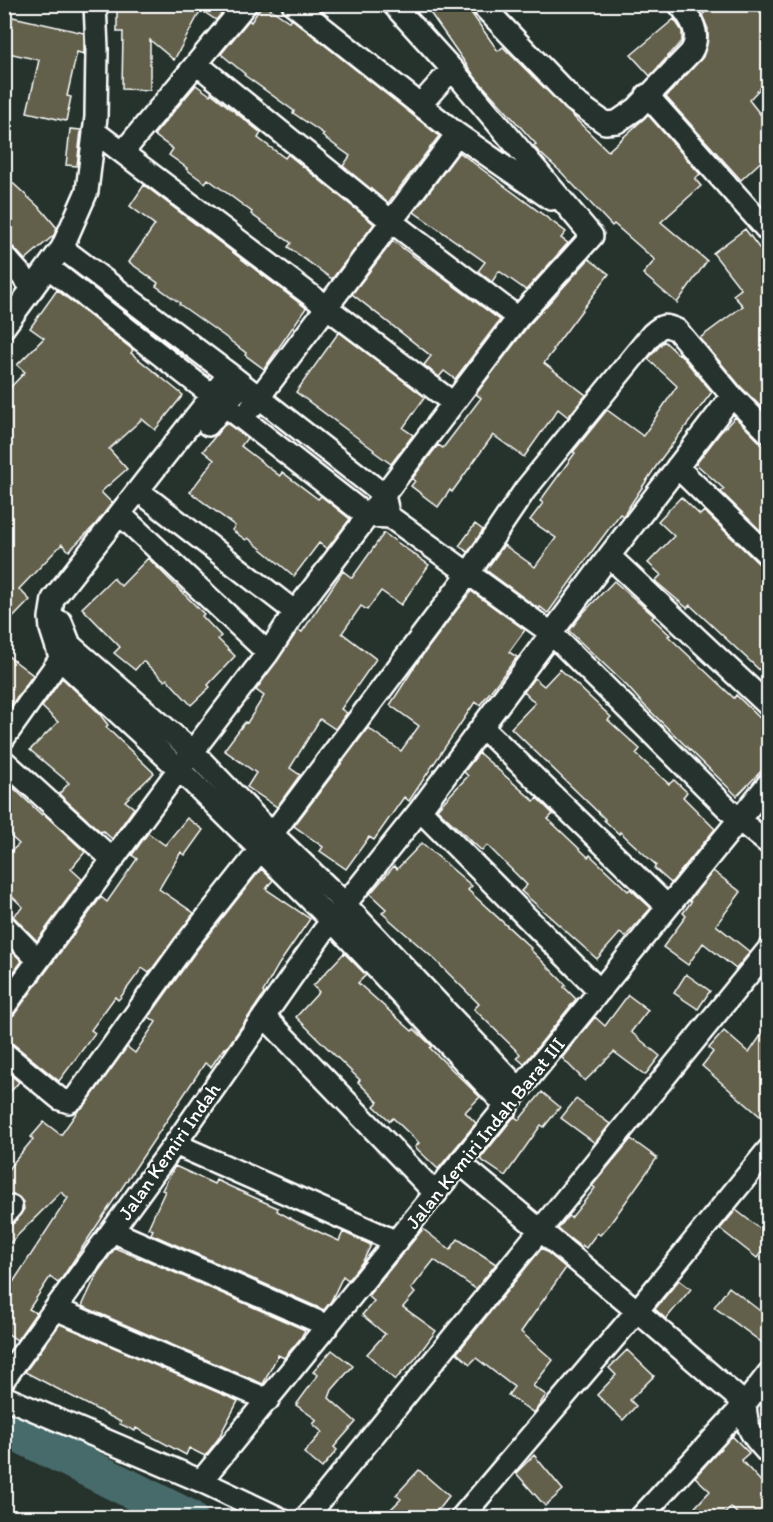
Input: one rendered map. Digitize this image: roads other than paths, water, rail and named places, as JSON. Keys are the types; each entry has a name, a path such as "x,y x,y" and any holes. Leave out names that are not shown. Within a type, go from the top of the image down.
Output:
{"street":[{"path":"4,327 62,248 87,191 94,130 97,49 95,4"},
{"path":"123,152 246,4"},
{"path":"293,4 458,134 574,214"},
{"path":"4,1007 268,653 295,612 453,403 518,318 592,236 452,69 393,4"},
{"path":"481,4 574,101 605,123 617,122 636,109 647,95 691,52 695,44 692,20 679,4"},
{"path":"197,64 392,222 518,318"},
{"path":"421,104 452,69"},
{"path":"647,95 768,231"},
{"path":"94,130 453,403"},
{"path":"242,421 458,134"},
{"path":"62,248 236,379 384,495 390,517"},
{"path":"4,256 33,288"},
{"path":"48,267 242,421 367,516 390,517 551,633 740,821 768,843"},
{"path":"4,1053 60,1099 69,1101 76,1097 184,946 266,842 469,573 525,490 651,334 666,325 677,330 732,396 768,432"},
{"path":"236,379 125,519 66,606 61,624 66,652 186,761 519,1089"},
{"name":"Jalan Kemiri Indah","path":"4,1379 176,1144 338,913 420,810 609,556 732,396"},
{"path":"125,519 148,498 218,401"},
{"path":"677,467 768,555"},
{"path":"148,498 295,612"},
{"path":"125,519 268,653"},
{"path":"609,556 768,705"},
{"path":"4,738 66,652"},
{"path":"482,727 668,907"},
{"path":"4,761 113,860"},
{"name":"Jalan Kemiri Indah Barat III","path":"201,1481 768,784"},
{"path":"420,810 600,991"},
{"path":"338,913 507,1107"},
{"path":"4,925 38,960"},
{"path":"306,1518 768,950"},
{"path":"264,1016 436,1194"},
{"path":"176,1144 397,1242"},
{"path":"461,1518 637,1311 768,1150"},
{"path":"460,1164 745,1404 747,1425 768,1453"},
{"path":"112,1231 328,1326"},
{"path":"56,1309 268,1400"},
{"path":"640,1518 745,1404 768,1374"},
{"path":"4,1397 201,1481 279,1518"}],"waterway":[{"path":"4,1426 188,1518"}]}
